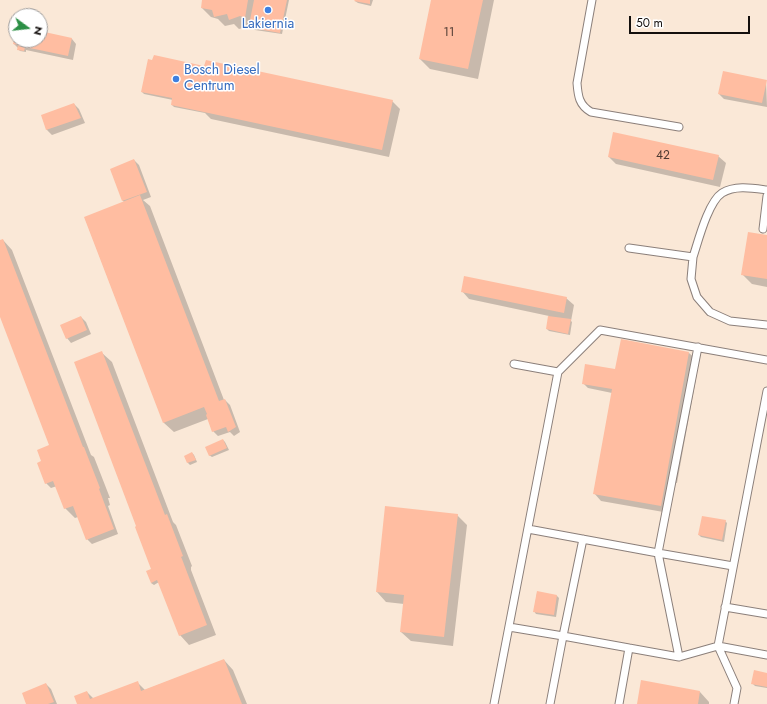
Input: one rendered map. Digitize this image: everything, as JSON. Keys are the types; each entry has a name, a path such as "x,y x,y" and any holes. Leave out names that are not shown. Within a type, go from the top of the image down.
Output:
{"lane":[{"path":"592,0 577,83 580,101 585,108 591,112 679,127"},
{"path":"767,190 747,187 734,189 721,194 706,216 693,257 690,278 697,297 710,312 730,321 767,325"},
{"path":"763,229 767,196"},
{"path":"629,248 693,257"},
{"path":"494,704 558,372 600,330 767,360"},
{"path":"679,657 658,552 698,347"},
{"path":"514,364 558,372"},
{"path":"734,704 737,688 718,646 767,391"},
{"path":"528,529 733,566"},
{"path":"550,704 583,539"},
{"path":"725,606 767,614"},
{"path":"509,627 679,657 718,646 767,655"},
{"path":"619,704 630,648"}],"shaded area":[{"path":"0,0 767,0 767,704 0,704"}],"building":[{"path":"202,0 248,0 245,18 240,16 229,20 227,14 214,17 212,10 201,8"},
{"name":"Lakiernia","path":"254,0 287,0 280,33 252,28 253,21 250,20"},
{"path":"370,0 370,4 354,1"},
{"path":"431,0 483,0 468,69 419,59"},
{"path":"48,33 72,38 68,56 30,48 48,48"},
{"path":"17,48 25,48 24,51 17,50"},
{"path":"154,55 204,66 206,60 393,100 382,150 171,105 172,98 141,92 148,59 152,60"},
{"path":"723,71 767,80 762,103 718,94"},
{"path":"74,103 81,118 46,130 41,115"},
{"path":"613,132 719,155 713,180 608,157"},
{"path":"134,159 147,192 122,201 110,169"},
{"path":"140,195 219,401 225,399 236,427 228,432 226,427 212,432 204,407 163,423 84,217"},
{"path":"748,232 767,235 767,279 741,275"},
{"path":"3,239 100,488 99,489 114,529 86,540 73,506 64,509 53,481 45,484 37,463 41,461 37,450 49,445 0,317 0,240"},
{"path":"464,276 567,297 564,313 461,292"},
{"path":"81,316 87,330 66,339 60,325"},
{"path":"548,316 571,319 568,334 546,329"},
{"path":"621,339 689,352 661,506 593,494 612,389 582,384 585,364 615,369"},
{"path":"102,351 165,515 167,514 183,556 181,557 207,625 179,636 157,580 151,583 146,571 151,569 74,362"},
{"path":"223,439 227,448 209,456 205,447"},
{"path":"192,452 196,460 187,463 184,456"},
{"path":"385,506 458,514 444,637 400,632 404,595 376,592"},
{"path":"702,516 726,520 722,540 698,535"},
{"path":"537,591 557,595 554,615 533,612"},
{"path":"224,659 242,704 77,704 74,696 87,691 90,699 138,681 141,691"},
{"path":"754,670 767,673 767,687 751,684"},
{"path":"641,680 700,691 698,704 637,704"},
{"path":"46,683 54,702 48,704 26,704 22,693"}],"place":[{"name":"Lakiernia","path":"268,10"},
{"name":"Bosch Diesel Centrum","path":"176,79"}]}
